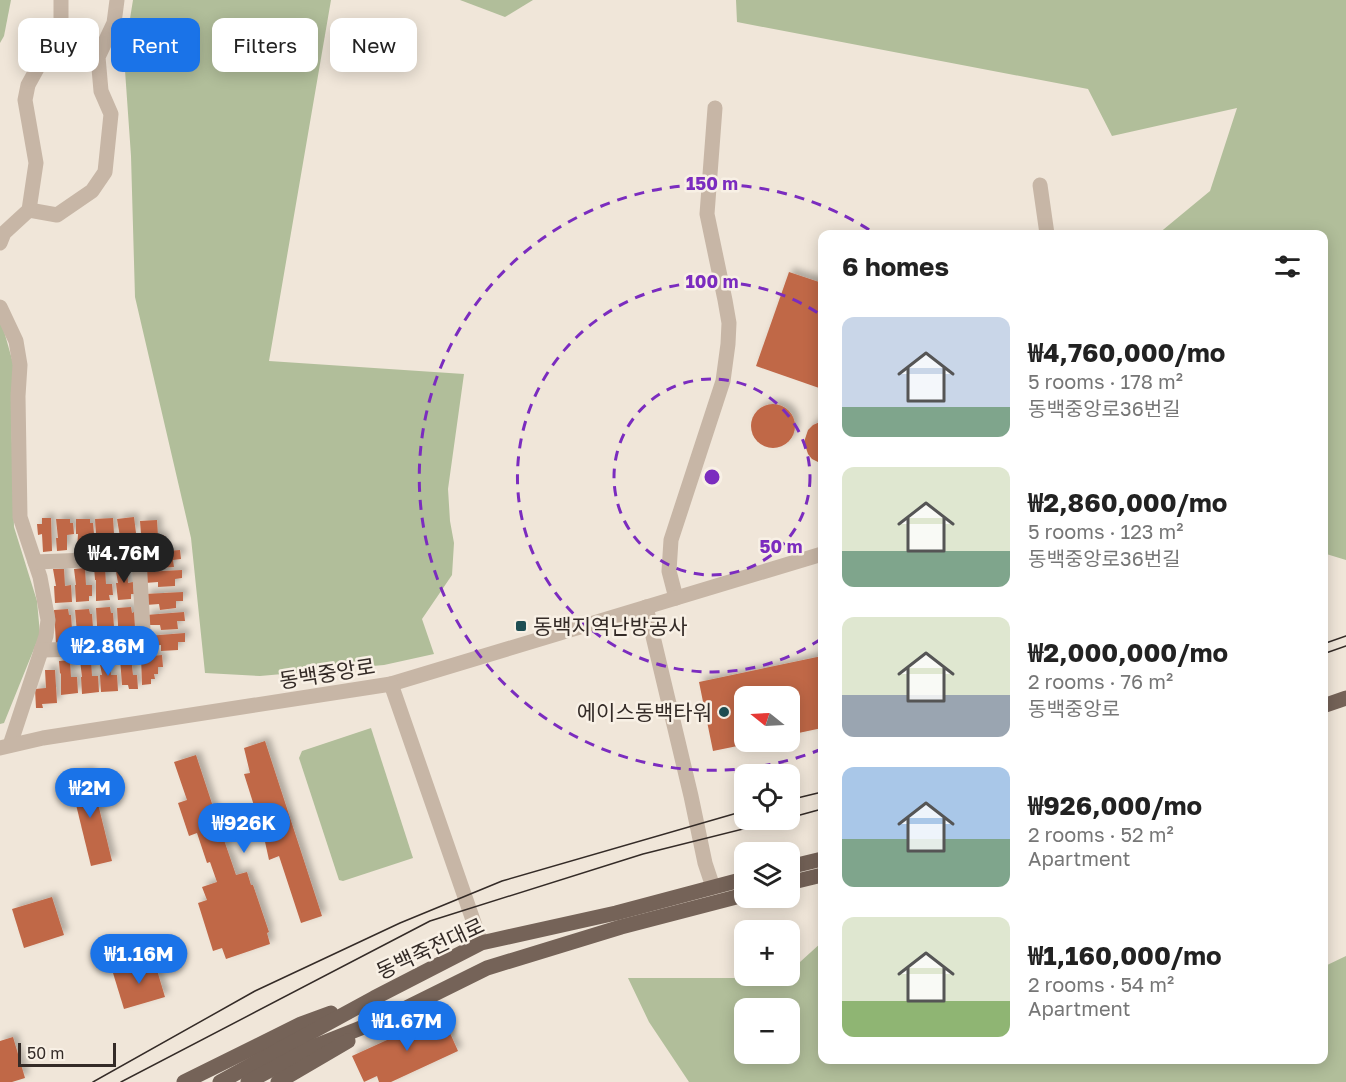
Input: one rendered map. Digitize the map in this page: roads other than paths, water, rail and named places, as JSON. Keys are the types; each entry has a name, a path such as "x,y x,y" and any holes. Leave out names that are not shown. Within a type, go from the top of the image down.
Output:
{"main road":[{"path":"1328,704 1346,698"},
{"path":"800,864 818,860"},
{"path":"800,880 818,876"},
{"name":"동백죽전대로","path":"220,1082 481,943 616,913 734,882"},
{"name":"동백죽전대로","path":"248,1082 313,1047 386,1018 487,968 621,927 734,898"},
{"path":"184,1082 301,1024 374,998"},
{"path":"279,1082 386,1018"}],"street":[{"path":"0,243 3,233 29,210 36,163 25,100 28,85 61,25 61,0"},
{"path":"29,210 57,215 92,191 105,172 111,114 101,91 98,57 114,23 117,0"},
{"path":"676,598 669,571 671,540 723,381 728,344 729,323 707,214 715,108"},
{"path":"1040,184 1046,230"},
{"path":"0,307 16,341 20,364 18,396 20,517 40,577 48,620 46,636 5,746"},
{"path":"391,684 818,555"},
{"path":"35,562 140,558 144,648 41,650"},
{"path":"646,607 705,863 713,887"},
{"name":"동백중앙로","path":"5,746 64,734 391,684 481,943"}],"tram line":[{"path":"1328,642 1346,636"},
{"path":"1328,652 1346,646"},
{"path":"800,797 818,793"},
{"path":"800,815 818,810"},
{"path":"93,1082 255,991 400,923 502,881 734,814"},
{"path":"121,1082 430,921 643,854 739,830"}],"place":[{"name":"동백지역난방공사","path":"521,626"},
{"name":"에이스동백타워","path":"724,712"}]}
